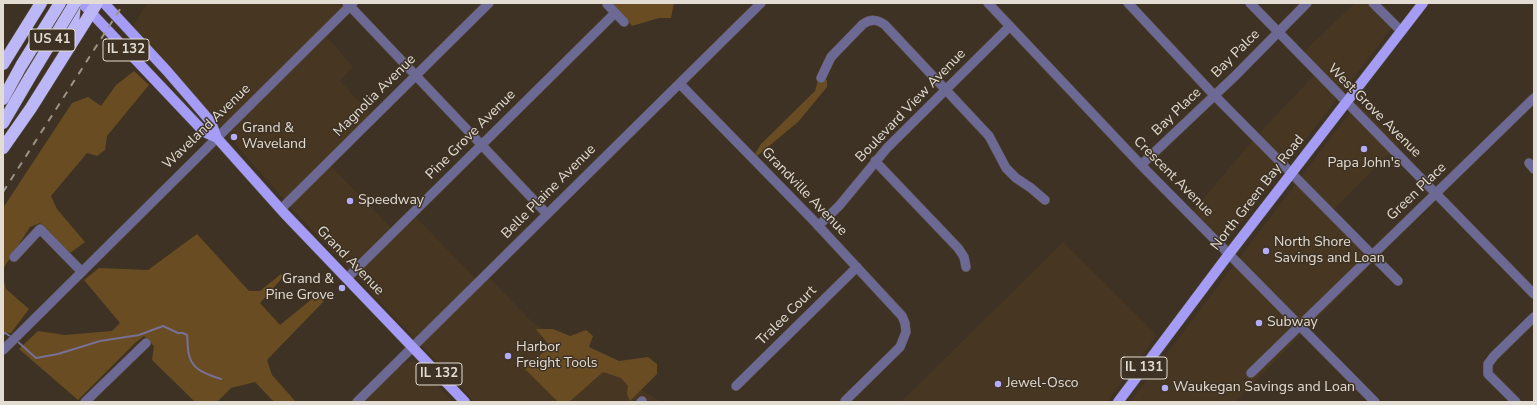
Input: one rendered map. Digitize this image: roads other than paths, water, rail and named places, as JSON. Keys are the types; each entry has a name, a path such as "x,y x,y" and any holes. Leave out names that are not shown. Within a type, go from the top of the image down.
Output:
{"highway":[{"name":"US 41","path":"3,99 21,66 60,3"},
{"name":"US 41","path":"3,123 75,3"},
{"path":"63,57 73,23 75,3"},
{"path":"3,64 41,4"},
{"path":"3,148 97,8"}],"main road":[{"name":"Grand Avenue","path":"82,3 97,8 168,71 211,122 217,138 346,278 465,402"},
{"name":"North Green Bay Road","path":"1118,402 1229,254 1423,3"},
{"name":"Grand Avenue","path":"97,8 204,132 217,138"}],"street":[{"name":"Magnolia Avenue","path":"281,208 489,3"},
{"name":"Belle Plaine Avenue","path":"357,402 761,3"},
{"name":"Crescent Avenue","path":"988,3 1141,165 1374,402"},
{"path":"1128,3 1214,95 1398,281"},
{"name":"West Grove Avenue","path":"1250,3 1277,33 1534,294"},
{"path":"1277,33 1307,3"},
{"path":"1373,3 1401,31"},
{"path":"350,4 547,214"},
{"name":"Waveland Avenue","path":"3,350 350,4"},
{"path":"607,4 624,22"},
{"name":"Pine Grove Avenue","path":"346,278 615,13"},
{"path":"821,78 825,66 836,50 863,24 868,21 880,21 989,136 1006,168 1016,178 1045,200"},
{"name":"Boulevard View Avenue","path":"818,226 839,206 875,161 904,130 1010,26"},
{"name":"Bay Palce","path":"1214,95 1277,33"},
{"name":"Grandville Avenue","path":"680,84 900,313 905,323 906,332 900,346 845,401"},
{"name":"Bay Place","path":"1141,165 1214,95"},
{"name":"Green Place","path":"1251,373 1534,98"},
{"path":"875,161 958,248 964,257 966,267"},
{"path":"14,257 40,229 82,272"},
{"name":"Tralee Court","path":"736,386 857,267"},
{"path":"1516,402 1488,374 1488,364 1494,356 1534,317"},
{"path":"85,402 146,343"}],"waterway":[{"path":"17,341 36,358 58,354 100,341 139,335 163,326 178,333 187,335 189,355 195,366 202,372 221,379"},
{"path":"3,334 5,333 10,336"}],"railway":[{"path":"3,192 124,3"}],"place":[{"name":"Grand & Waveland","path":"234,137"},
{"name":"Papa John's","path":"1364,149"},
{"name":"Speedway","path":"350,201"},
{"name":"North Shore Savings and Loan","path":"1266,251"},
{"name":"Grand & Pine Grove","path":"342,288"},
{"name":"Subway","path":"1259,323"},
{"name":"Harbor Freight Tools","path":"508,356"},
{"name":"Jewel-Osco","path":"998,384"},
{"name":"Waukegan Savings and Loan","path":"1165,388"}]}
